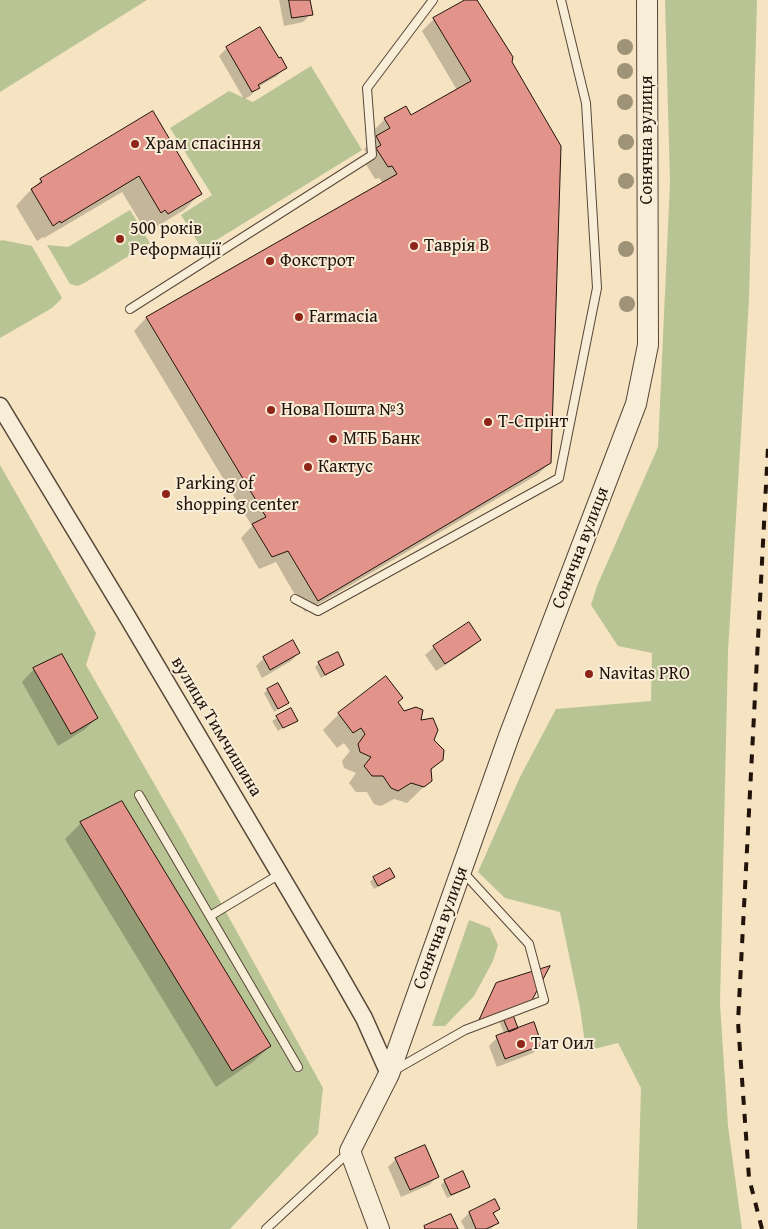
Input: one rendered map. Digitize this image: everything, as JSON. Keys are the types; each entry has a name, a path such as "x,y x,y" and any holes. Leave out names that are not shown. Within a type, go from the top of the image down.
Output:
{"street":[{"name":"Сонячна вулиця","path":"350,1151 388,1074 509,736 636,404 648,345 647,0"},
{"name":"вулиця Тимчишина","path":"0,406 127,616 364,1018 388,1074"},
{"path":"350,1151 379,1229"}],"lane":[{"path":"130,309 372,155 367,88 433,0"},
{"path":"295,599 318,611 559,478 597,288 586,103 561,0"},
{"path":"139,795 298,1067"},
{"path":"388,1074 465,1030 544,1000 529,944 461,870"},
{"path":"210,916 280,874"},
{"path":"266,1229 350,1151"}],"green space":[{"path":"0,0 147,0 0,92"},
{"path":"665,0 757,0 749,299 728,652 720,1004 728,1126 742,1229 637,1229 641,1088 618,1043 586,1051 580,1008 560,912 505,898 478,872 520,777 556,709 651,701 652,653 618,646 591,605 597,586 658,447 670,182"},
{"path":"311,66 362,150 202,249 181,215 212,195 170,128 229,91 253,102"},
{"path":"130,210 150,243 86,282 78,286 70,284 47,245 68,247"},
{"path":"0,241 32,246 62,298 52,308 0,338"},
{"path":"0,465 96,633 86,665 183,834 323,1088 318,1134 230,1229 0,1229"},
{"path":"469,920 490,928 498,945 493,961 474,996 445,1026 432,1026"}],"building":[{"path":"289,0 310,0 313,15 292,18"},
{"name":"Таврія В","path":"465,0 477,0 513,57 512,62 561,146 551,463 318,601 288,551 272,557 252,524 266,517 146,317 397,174 392,166 388,167 376,148 381,145 376,136 390,128 384,118 406,106 411,115 471,81 433,18"},
{"path":"260,27 287,68 258,85 260,88 252,92 226,47"},
{"name":"Храм спасіння","path":"153,111 202,194 168,214 165,210 161,213 139,176 53,226 31,189 42,182 40,179"},
{"path":"469,622 481,640 445,664 433,646"},
{"path":"293,640 300,653 270,670 263,657"},
{"path":"338,652 344,665 325,675 318,662"},
{"path":"62,654 98,718 71,734 33,668"},
{"path":"386,676 403,698 398,702 404,711 416,707 423,710 421,720 433,718 438,730 434,740 444,750 443,760 431,769 432,781 424,787 411,783 398,791 391,788 383,776 372,776 364,766 371,757 360,752 358,744 365,734 361,728 353,733 338,713"},
{"path":"278,683 289,703 278,709 267,689"},
{"path":"291,708 298,721 283,728 276,716"},
{"path":"122,801 271,1046 232,1071 80,822"},
{"path":"390,868 395,877 378,886 373,877"},
{"path":"550,966 531,1002 511,1010 518,1028 509,1032 501,1014 478,1022 496,983"},
{"path":"534,1022 542,1045 505,1059 496,1036"},
{"path":"425,1145 439,1177 410,1190 395,1158"},
{"path":"463,1171 470,1187 451,1195 444,1180"},
{"path":"495,1199 500,1209 493,1213 499,1223 486,1229 476,1229 469,1212"},
{"path":"451,1214 458,1229 425,1229 424,1226"}],"railway":[{"path":"762,1229 749,1178 738,1022 768,447"}],"place":[{"name":"Храм спасіння","path":"135,144"},
{"name":"500 років Реформації","path":"120,239"},
{"name":"Таврія В","path":"414,246"},
{"name":"Фокстрот","path":"270,261"},
{"name":"Farmacia","path":"299,317"},
{"name":"Нова Пошта №3","path":"271,410"},
{"name":"Т-Спрінт","path":"488,422"},
{"name":"МТБ Банк","path":"333,439"},
{"name":"Кактус","path":"308,467"},
{"name":"Parking of shopping center","path":"166,494"},
{"name":"Navitas PRO","path":"589,674"},
{"name":"Тат Оил","path":"521,1044"}]}
